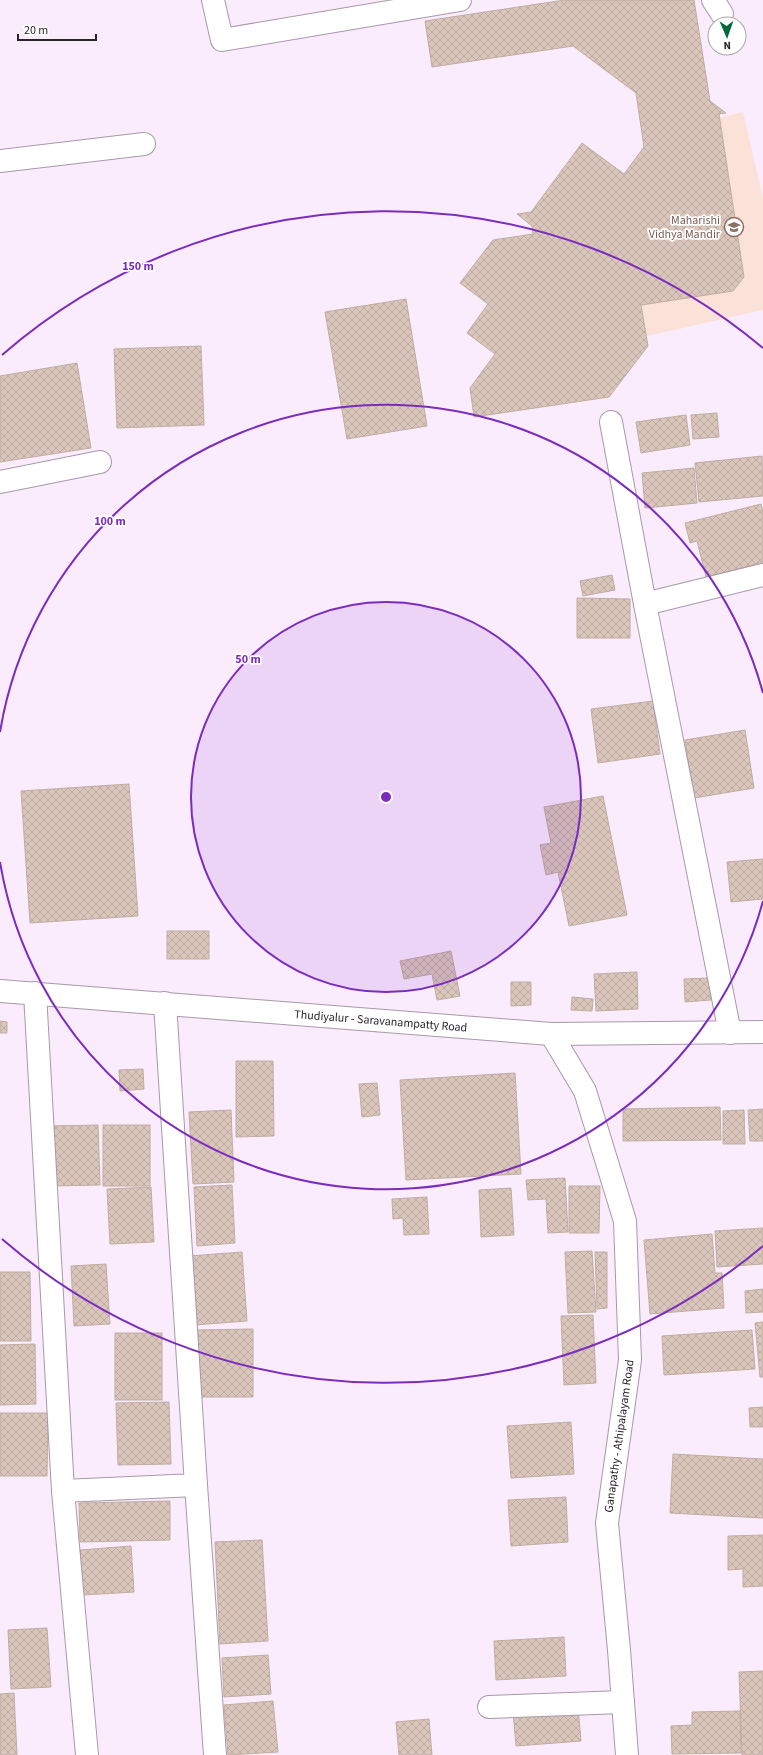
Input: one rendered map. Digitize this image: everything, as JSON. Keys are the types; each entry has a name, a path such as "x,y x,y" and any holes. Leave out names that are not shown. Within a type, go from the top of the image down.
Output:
{"street":[{"path":"213,0 222,40 460,0"},
{"path":"0,161 144,144"},
{"path":"611,422 730,1033"},
{"path":"0,482 100,462"},
{"path":"646,604 763,575"},
{"name":"Thudiyalur - Saravanampatty Road","path":"0,991 551,1034 763,1032"},
{"path":"35,993 63,1491 86,1755"},
{"path":"165,1004 215,1755"},
{"name":"Ganapathy - Athipalayam Road","path":"551,1034 585,1091 625,1221 630,1360 607,1523 627,1755"},
{"path":"63,1491 196,1485"},
{"path":"489,1707 623,1702"}],"shaded area":[{"name":"Maharishi Vidhya Mandir","path":"743,112 763,198 763,310 639,338 625,276 682,126"}],"building":[{"path":"565,0 694,0 710,101 726,113 719,114 744,277 733,291 641,305 648,346 609,397 474,417 470,388 495,354 467,333 488,304 460,283 493,240 533,234 532,226 517,214 531,212 582,143 624,174 644,147 636,93 573,46 432,67 425,21"},
{"path":"406,299 427,426 347,439 325,312"},
{"path":"201,346 204,425 117,428 114,349"},
{"path":"77,363 91,448 0,462 0,376"},
{"path":"717,413 719,437 693,439 691,415"},
{"path":"686,415 690,445 641,453 636,422"},
{"path":"762,456 763,496 699,502 695,463"},
{"path":"694,468 697,503 645,508 642,473"},
{"path":"761,504 763,513 763,562 706,577 697,541 690,543 685,523"},
{"path":"612,575 615,590 583,596 580,581"},
{"path":"577,598 630,599 630,638 577,638"},
{"path":"653,701 660,754 598,763 591,709"},
{"path":"745,730 754,788 694,798 685,740"},
{"path":"129,784 138,916 30,923 21,791"},
{"path":"603,796 627,915 569,926 558,872 546,875 540,845 551,843 544,807"},
{"path":"763,859 763,899 731,902 727,862"},
{"path":"167,931 209,931 209,959 167,959"},
{"path":"451,951 460,996 437,1000 432,974 404,979 400,961"},
{"path":"637,972 638,1009 596,1011 594,974"},
{"path":"709,978 711,1000 685,1002 684,979"},
{"path":"511,982 531,982 531,1005 511,1006"},
{"path":"572,997 593,999 592,1011 571,1010"},
{"path":"0,1021 7,1022 7,1033 0,1033"},
{"path":"236,1061 273,1061 274,1136 236,1137"},
{"path":"143,1069 144,1089 120,1091 119,1070"},
{"path":"515,1073 521,1174 406,1180 400,1080"},
{"path":"377,1083 380,1115 362,1117 359,1084"},
{"path":"720,1107 721,1140 623,1141 623,1109"},
{"path":"763,1109 763,1141 750,1141 748,1110"},
{"path":"231,1110 234,1182 193,1184 189,1112"},
{"path":"744,1110 745,1144 723,1144 723,1111"},
{"path":"98,1125 100,1185 51,1186 50,1126"},
{"path":"103,1125 150,1125 150,1186 103,1186"},
{"path":"565,1178 568,1232 548,1233 546,1199 528,1200 526,1180"},
{"path":"232,1185 235,1243 197,1246 194,1187"},
{"path":"569,1186 600,1186 599,1233 569,1233"},
{"path":"151,1187 154,1242 110,1244 107,1189"},
{"path":"511,1188 514,1235 481,1237 479,1190"},
{"path":"427,1197 429,1234 404,1235 403,1218 393,1219 392,1199"},
{"path":"763,1228 763,1264 717,1267 715,1231"},
{"path":"712,1234 715,1273 722,1273 724,1308 650,1314 644,1240"},
{"path":"592,1251 596,1312 568,1313 565,1252"},
{"path":"242,1252 247,1321 194,1325 189,1256"},
{"path":"595,1252 607,1252 607,1308 597,1309"},
{"path":"106,1264 110,1324 74,1326 71,1266"},
{"path":"0,1272 30,1272 31,1341 0,1341"},
{"path":"763,1289 763,1312 746,1313 745,1291"},
{"path":"593,1315 596,1383 564,1385 561,1316"},
{"path":"763,1322 763,1377 760,1377 755,1323"},
{"path":"253,1329 253,1397 198,1397 197,1330"},
{"path":"752,1330 755,1369 664,1375 662,1336"},
{"path":"115,1333 162,1333 162,1400 115,1400"},
{"path":"35,1344 36,1404 0,1405 0,1345"},
{"path":"169,1402 171,1464 118,1465 116,1403"},
{"path":"763,1407 763,1427 750,1427 749,1408"},
{"path":"0,1413 48,1413 47,1476 0,1476"},
{"path":"571,1422 574,1474 511,1478 507,1426"},
{"path":"673,1454 763,1459 763,1518 670,1513"},
{"path":"566,1497 568,1542 511,1546 508,1500"},
{"path":"170,1501 170,1540 80,1542 79,1503"},
{"path":"763,1535 763,1586 743,1587 743,1569 728,1570 728,1536"},
{"path":"262,1540 268,1641 220,1644 215,1542"},
{"path":"131,1546 134,1592 83,1595 80,1550"},
{"path":"47,1628 51,1687 11,1689 8,1630"},
{"path":"564,1637 566,1676 496,1680 494,1641"},
{"path":"268,1655 271,1694 224,1697 222,1658"},
{"path":"763,1671 763,1755 742,1755 739,1672"},
{"path":"14,1693 17,1755 0,1755 0,1694"},
{"path":"273,1701 278,1752 228,1755 224,1705"},
{"path":"578,1707 581,1741 516,1746 513,1711"},
{"path":"740,1711 741,1753 672,1754 671,1726 692,1725 692,1712"},
{"path":"429,1719 432,1755 399,1755 396,1722"}],"place":[{"name":"Maharishi Vidhya Mandir","path":"734,227"}]}
